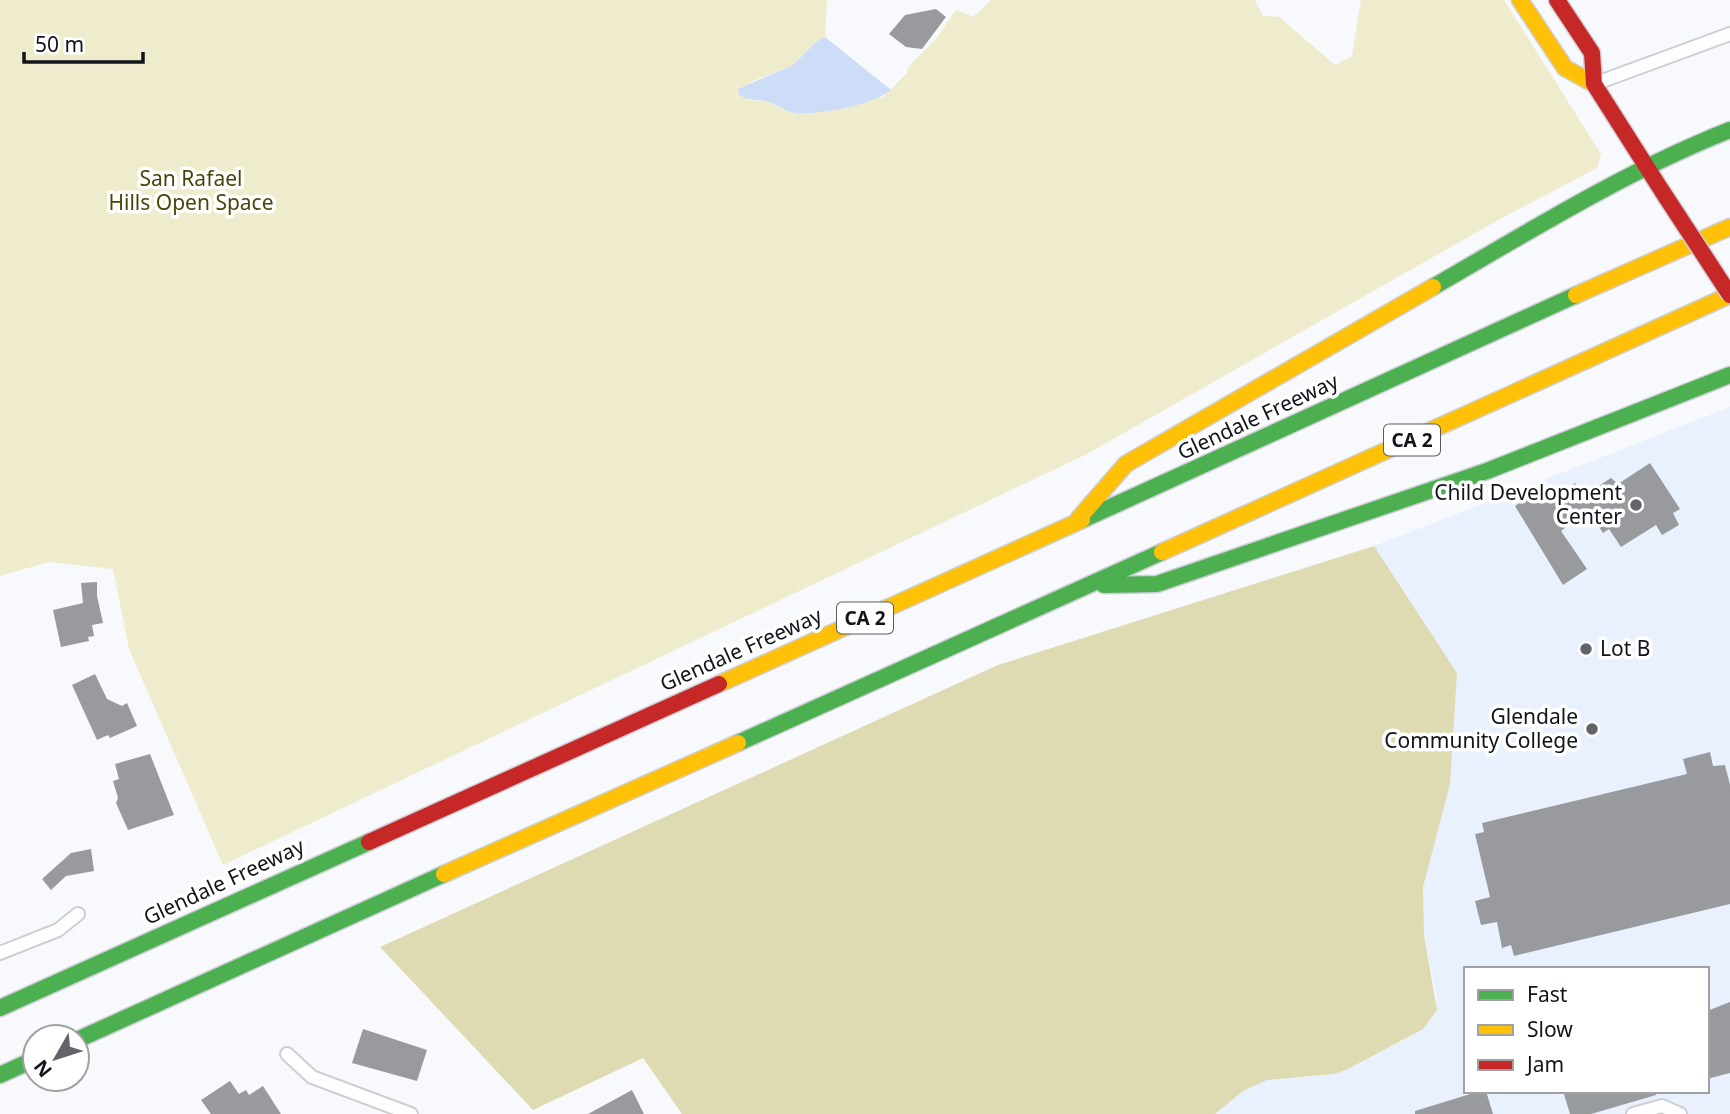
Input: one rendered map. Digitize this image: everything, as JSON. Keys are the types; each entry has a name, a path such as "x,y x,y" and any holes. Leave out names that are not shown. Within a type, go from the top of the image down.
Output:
{"main road":[{"path":"1520,0 1565,68 1594,83"},
{"path":"1556,0 1592,53 1594,83 1730,295"},
{"path":"1072,525 1126,464 1646,166 1730,130"},
{"name":"Glendale Freeway","path":"0,1008 1072,525 1500,328 1730,227"},
{"name":"CA 2","path":"91,1034 637,786 1094,585 1730,295"},
{"path":"1094,585 1157,584 1487,471 1730,375"},
{"path":"0,1075 21,1065"}],"street":[{"path":"1594,83 1730,34"},
{"path":"0,953 58,930 78,914"},
{"path":"287,1054 312,1077 411,1114"},
{"path":"1633,1114 1662,1106 1680,1114"}],"shaded area":[{"name":"Glendale Community College","path":"1730,407 1730,1114 1215,1114 1243,1091 1267,1080 1334,1074 1348,1068 1413,1035 1431,1020 1437,998 1424,935 1423,887 1457,673 1374,546"},
{"path":"1374,546 1457,673 1450,784 1423,887 1424,935 1437,1010 1423,1029 1348,1069 1334,1074 1267,1080 1243,1091 1215,1114 682,1114 643,1058 533,1110 380,947 998,665"}],"green space":[{"name":"San Rafael Hills Open Space","path":"0,0 827,0 825,37 817,41 793,65 751,82 747,100 767,101 793,113 839,108 883,97 935,40 956,10 973,17 991,0 1255,0 1263,16 1279,17 1335,65 1352,56 1361,0 1504,0 1601,154 1597,168 1500,219 1085,455 223,865 129,649 113,569 49,562 0,576"}],"water":[{"path":"825,37 891,90 859,104 831,111 805,113 792,112 769,102 739,95 738,89 793,65 817,41"}],"building":[{"path":"936,9 946,17 922,49 906,47 889,34 905,15"},
{"path":"1650,463 1680,509 1673,513 1679,525 1662,535 1656,525 1621,547 1609,529 1603,533 1587,508 1563,523 1566,527 1561,531 1587,569 1563,585 1515,506 1541,489 1548,500 1575,483 1583,496 1611,478 1618,484"},
{"path":"97,582 103,623 92,625 94,636 88,637 89,641 61,647 53,610 83,603 81,583"},
{"path":"95,674 107,699 122,706 127,703 137,726 110,738 108,735 97,740 72,685"},
{"path":"1710,752 1713,766 1725,765 1730,785 1730,904 1514,956 1511,945 1502,948 1497,922 1481,925 1475,901 1490,897 1475,834 1484,832 1482,823 1687,774 1683,759"},
{"path":"150,754 174,815 128,830 116,803 118,798 113,781 119,779 115,764"},
{"path":"91,849 94,871 66,876 51,890 42,879 71,853"},
{"path":"1730,1002 1730,1073 1709,1078 1709,1010"},
{"path":"363,1029 427,1050 417,1081 352,1063"},
{"path":"230,1081 239,1094 246,1090 249,1095 263,1086 281,1114 211,1114 201,1100"},
{"path":"632,1090 644,1114 588,1114"},
{"path":"1474,1093 1487,1093 1493,1114 1415,1114 1415,1111"},
{"path":"1564,1093 1656,1093 1591,1114 1570,1114"}],"traffic: fast":[{"path":"1433,287 1616,183 1730,130"},
{"path":"1082,520 1576,295"},
{"path":"1104,585 1157,584 1487,471 1730,375"},
{"path":"738,743 1162,552"},
{"path":"0,1008 369,842"},
{"path":"91,1034 444,874"},
{"path":"0,1075 21,1065"}],"traffic: slow":[{"path":"1520,0 1565,68 1594,84"},
{"path":"1576,295 1730,227"},
{"path":"1079,518 1126,464 1433,287"},
{"path":"1162,552 1730,295"},
{"path":"719,684 1082,520"},
{"path":"444,874 738,743"}],"traffic: jam":[{"path":"1557,0 1592,53 1594,84 1662,191"},
{"path":"1662,191 1730,295"},
{"path":"369,842 719,684"}],"place":[{"name":"Child Development Center","path":"1636,505"},
{"name":"Lot B","path":"1586,649"},
{"name":"Glendale Community College","path":"1592,729"}]}
